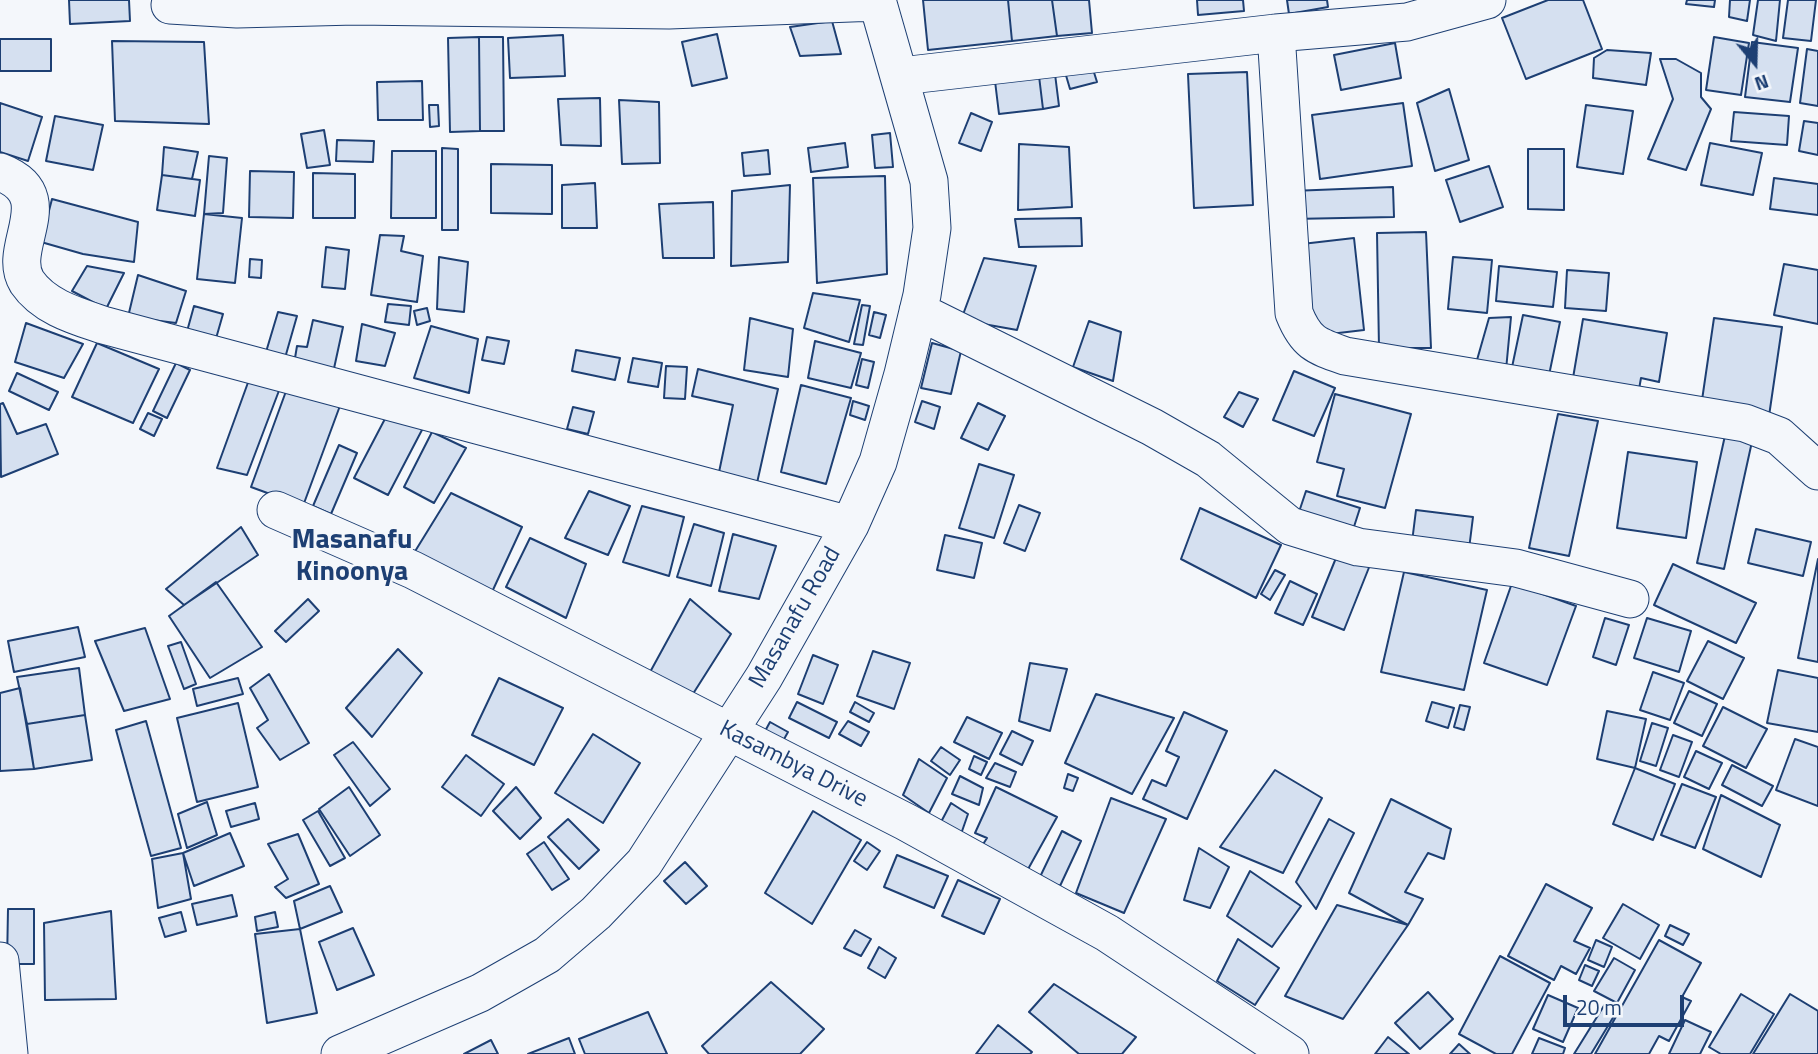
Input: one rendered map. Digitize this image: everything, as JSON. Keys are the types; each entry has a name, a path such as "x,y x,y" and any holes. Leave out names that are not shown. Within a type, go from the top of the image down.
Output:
{"street":[{"path":"901,76 1276,33 1408,22 1487,0"},
{"path":"170,5 237,9 355,6 669,10 877,1"},
{"name":"Masanafu Road","path":"362,1050 480,993 547,955 596,913 644,863 729,733 850,525 878,462 918,311 932,228 929,181 901,76 877,1"},
{"path":"1276,33 1294,313 1303,334 1311,341 1319,347 1345,356 1745,423 1779,436 1818,471"},
{"path":"0,172 16,178 27,190 30,209 24,256 26,280 41,297 65,312 103,325 850,525"},
{"path":"918,311 1152,427 1208,459 1290,526 1357,548 1516,568 1630,599"},
{"name":"Kasambya Drive","path":"276,510 413,570 906,822 1107,933 1290,1054"},
{"path":"0,961 9,1054"}],"building":[{"path":"69,0 129,0 130,21 70,24"},
{"path":"923,0 1008,0 1012,41 928,50"},
{"path":"1008,0 1052,0 1057,36 1012,41"},
{"path":"1052,0 1089,0 1092,33 1057,36"},
{"path":"1197,0 1243,0 1244,11 1198,15"},
{"path":"1287,0 1327,0 1328,7 1289,14"},
{"path":"1548,0 1583,0 1602,49 1526,79 1502,18"},
{"path":"1687,0 1715,0 1714,7 1686,4"},
{"path":"1730,0 1750,0 1747,21 1729,17"},
{"path":"1758,0 1780,0 1776,41 1753,35"},
{"path":"1788,0 1816,0 1811,41 1783,38"},
{"path":"832,21 841,54 800,56 790,27"},
{"path":"717,34 727,78 692,86 682,42"},
{"path":"563,35 565,76 510,78 508,38"},
{"path":"479,37 480,131 450,132 448,38"},
{"path":"479,37 503,37 504,131 480,131"},
{"path":"1714,37 1749,43 1741,95 1706,90"},
{"path":"0,39 51,39 51,71 0,71"},
{"path":"112,41 204,42 209,124 115,121"},
{"path":"1752,42 1798,48 1790,102 1745,97"},
{"path":"1395,43 1401,78 1341,90 1334,55"},
{"path":"1807,49 1818,51 1818,106 1800,103"},
{"path":"1607,50 1651,53 1646,85 1593,78 1594,58"},
{"path":"1660,59 1676,59 1701,73 1701,97 1711,109 1686,170 1648,159 1673,99"},
{"path":"1092,66 1097,82 1070,89 1065,72"},
{"path":"1247,72 1253,205 1194,208 1188,74"},
{"path":"1055,74 1059,106 1043,109 1039,76"},
{"path":"1039,76 1043,109 999,114 995,81"},
{"path":"422,81 423,120 378,120 377,82"},
{"path":"1449,89 1469,160 1435,171 1417,103"},
{"path":"600,98 601,146 561,145 558,99"},
{"path":"619,100 659,102 660,163 622,164"},
{"path":"0,103 42,117 28,161 0,152"},
{"path":"1403,103 1412,166 1320,179 1312,115"},
{"path":"429,105 438,105 439,126 430,127"},
{"path":"1586,105 1633,111 1623,174 1577,167"},
{"path":"1734,112 1789,116 1787,145 1731,141"},
{"path":"971,113 992,122 981,151 959,143"},
{"path":"55,116 103,125 93,170 46,161"},
{"path":"1804,121 1818,123 1818,155 1799,151"},
{"path":"324,130 330,165 307,168 301,134"},
{"path":"890,133 893,167 875,168 872,135"},
{"path":"337,140 374,141 373,162 336,161"},
{"path":"845,143 848,167 811,172 808,148"},
{"path":"1710,143 1762,153 1753,195 1701,185"},
{"path":"1019,144 1069,147 1072,207 1018,210"},
{"path":"164,147 198,152 192,179 162,175"},
{"path":"442,148 458,149 458,230 442,230"},
{"path":"1528,149 1564,149 1564,210 1528,209"},
{"path":"768,150 770,174 744,176 742,153"},
{"path":"392,151 436,151 436,218 391,218"},
{"path":"209,156 227,158 223,213 204,214"},
{"path":"491,164 552,165 552,214 491,213"},
{"path":"1489,166 1503,207 1460,222 1446,180"},
{"path":"250,171 294,172 293,218 249,217"},
{"path":"313,173 355,174 355,218 313,218"},
{"path":"162,175 200,180 195,216 157,210"},
{"path":"885,176 887,274 817,283 813,178"},
{"path":"1774,178 1818,184 1818,215 1770,209"},
{"path":"595,183 597,228 562,228 562,185"},
{"path":"790,185 788,262 731,266 732,191"},
{"path":"1393,187 1394,217 1292,219 1291,191"},
{"path":"52,199 138,222 134,262 83,254 41,242"},
{"path":"713,202 714,258 663,258 659,204"},
{"path":"204,214 242,218 235,283 197,279"},
{"path":"1081,218 1082,246 1019,247 1015,219"},
{"path":"1426,232 1431,348 1379,348 1377,233"},
{"path":"380,235 404,236 401,251 423,256 417,302 371,295"},
{"path":"1354,238 1364,330 1313,336 1302,244"},
{"path":"326,247 349,250 345,289 322,287"},
{"path":"439,257 468,262 464,312 437,309"},
{"path":"1453,257 1492,260 1487,313 1448,309"},
{"path":"984,258 1036,266 1017,330 961,320"},
{"path":"250,259 262,260 261,278 249,277"},
{"path":"1784,264 1818,270 1818,324 1774,315"},
{"path":"87,266 124,273 106,309 72,291"},
{"path":"1499,266 1557,272 1553,307 1496,301"},
{"path":"1567,270 1609,273 1606,311 1565,308"},
{"path":"138,275 186,291 176,323 128,317"},
{"path":"813,293 860,300 849,342 804,328"},
{"path":"388,304 411,306 409,325 385,322"},
{"path":"862,305 870,306 863,345 854,344"},
{"path":"194,306 223,314 215,342 186,335"},
{"path":"427,308 430,321 417,325 414,311"},
{"path":"278,312 297,316 285,358 266,352"},
{"path":"874,312 886,315 880,338 869,335"},
{"path":"1523,315 1560,322 1548,380 1511,372"},
{"path":"1511,317 1506,370 1475,367 1489,318"},
{"path":"750,318 793,329 788,377 744,370"},
{"path":"1714,318 1782,327 1769,416 1701,407"},
{"path":"1583,319 1667,333 1659,382 1641,378 1638,395 1573,378"},
{"path":"313,320 343,327 333,373 294,364 297,346 307,347"},
{"path":"1089,321 1121,332 1113,381 1073,367"},
{"path":"26,323 83,344 64,378 15,362"},
{"path":"362,324 395,333 385,366 356,361"},
{"path":"431,326 478,339 469,393 414,378"},
{"path":"487,337 509,341 504,364 482,360"},
{"path":"815,341 861,353 851,388 808,378"},
{"path":"97,343 159,369 133,423 72,397"},
{"path":"932,343 961,351 951,394 921,388"},
{"path":"576,350 620,358 615,380 572,371"},
{"path":"633,358 662,363 658,387 628,382"},
{"path":"862,359 874,362 868,388 856,385"},
{"path":"176,363 190,370 167,418 153,411"},
{"path":"666,366 687,367 685,399 664,398"},
{"path":"698,369 778,389 757,483 718,477 733,405 692,396"},
{"path":"1294,371 1335,388 1314,436 1273,420"},
{"path":"17,373 58,392 49,410 9,391"},
{"path":"250,377 280,388 247,475 217,468"},
{"path":"289,383 341,403 303,506 251,487"},
{"path":"801,385 851,398 826,484 781,472"},
{"path":"1239,392 1258,399 1243,427 1224,417"},
{"path":"1335,394 1411,414 1385,508 1337,496 1344,469 1317,462"},
{"path":"853,401 869,406 865,420 850,415"},
{"path":"922,401 940,407 934,429 915,422"},
{"path":"3,403 17,434 46,424 58,454 1,477 0,404"},
{"path":"978,403 1005,416 988,450 961,438"},
{"path":"573,407 594,412 588,434 567,429"},
{"path":"148,413 162,419 154,436 140,429"},
{"path":"1558,414 1598,421 1569,556 1529,548"},
{"path":"387,415 423,428 388,495 354,478"},
{"path":"1726,431 1753,437 1724,569 1697,563"},
{"path":"432,432 466,448 434,503 404,487"},
{"path":"339,445 357,453 331,514 313,506"},
{"path":"1628,452 1697,462 1686,538 1617,528"},
{"path":"979,464 1014,475 994,538 959,528"},
{"path":"589,491 630,506 608,555 565,538"},
{"path":"1306,491 1360,508 1351,536 1297,518"},
{"path":"451,493 522,527 492,592 414,553"},
{"path":"1019,505 1040,513 1025,551 1004,543"},
{"path":"642,506 684,517 669,576 623,562"},
{"path":"1200,508 1281,545 1256,598 1181,559"},
{"path":"1416,510 1473,517 1469,549 1412,542"},
{"path":"694,524 724,533 711,586 677,577"},
{"path":"241,527 258,555 184,605 166,589"},
{"path":"1756,529 1811,542 1803,576 1748,563"},
{"path":"733,534 776,546 759,599 719,591"},
{"path":"945,535 982,543 974,578 937,570"},
{"path":"530,538 586,564 566,618 506,587"},
{"path":"1338,553 1370,565 1344,630 1312,617"},
{"path":"1818,559 1818,662 1798,658"},
{"path":"1673,564 1756,603 1736,643 1654,605"},
{"path":"1275,570 1285,575 1270,600 1261,594"},
{"path":"1404,572 1487,590 1464,690 1381,672"},
{"path":"1290,581 1317,594 1303,625 1275,613"},
{"path":"216,582 262,647 210,678 169,616"},
{"path":"1512,583 1576,606 1547,685 1484,663"},
{"path":"308,599 319,611 286,642 275,631"},
{"path":"690,599 731,634 691,697 649,674"},
{"path":"1605,618 1629,625 1616,665 1593,657"},
{"path":"1647,618 1691,631 1679,672 1634,658"},
{"path":"78,627 85,657 14,672 8,641"},
{"path":"145,628 170,699 124,711 95,641"},
{"path":"1708,641 1744,658 1723,699 1687,681"},
{"path":"181,642 196,684 184,689 168,646"},
{"path":"398,649 422,673 372,737 346,708"},
{"path":"873,651 910,663 894,709 857,696"},
{"path":"813,655 838,665 823,704 798,694"},
{"path":"1030,663 1067,669 1050,731 1019,721"},
{"path":"79,668 85,715 27,724 17,677"},
{"path":"1778,670 1818,678 1818,732 1767,723"},
{"path":"1653,672 1684,683 1670,720 1640,710"},
{"path":"269,674 309,743 280,760 257,728 268,720 250,688"},
{"path":"238,678 243,694 197,706 193,689"},
{"path":"499,678 563,708 534,765 472,735"},
{"path":"20,688 34,769 0,771 0,693"},
{"path":"1689,691 1717,704 1702,736 1674,723"},
{"path":"1096,694 1174,718 1132,794 1065,763"},
{"path":"797,702 837,722 829,738 789,718"},
{"path":"855,702 874,713 869,722 850,712"},
{"path":"1432,702 1454,708 1448,728 1426,721"},
{"path":"238,703 258,787 197,802 177,718"},
{"path":"1460,705 1470,707 1464,730 1454,727"},
{"path":"1723,707 1767,729 1746,768 1703,746"},
{"path":"1607,711 1646,719 1635,768 1597,759"},
{"path":"1184,712 1227,731 1187,819 1143,799 1152,780 1166,786 1179,757 1166,751"},
{"path":"85,715 92,760 34,769 27,724"},
{"path":"967,717 1002,733 989,759 954,742"},
{"path":"146,721 181,848 151,856 116,730"},
{"path":"848,721 869,732 861,746 839,734"},
{"path":"770,722 788,732 783,741 764,733"},
{"path":"1652,723 1668,728 1656,766 1640,761"},
{"path":"1012,731 1033,741 1022,765 1000,754"},
{"path":"593,734 640,763 603,823 555,793"},
{"path":"1673,735 1692,742 1679,777 1660,770"},
{"path":"1795,739 1818,747 1818,806 1776,790"},
{"path":"353,742 390,789 370,806 334,755"},
{"path":"941,747 960,760 950,775 931,761"},
{"path":"1696,751 1722,763 1709,789 1684,777"},
{"path":"466,755 504,784 481,816 442,787"},
{"path":"974,756 987,762 981,775 969,769"},
{"path":"919,759 947,778 929,813 903,795"},
{"path":"995,763 1016,772 1010,787 986,778"},
{"path":"1732,765 1773,786 1762,806 1722,785"},
{"path":"1635,768 1675,784 1653,840 1613,824"},
{"path":"1275,770 1322,798 1283,873 1220,847"},
{"path":"1068,774 1078,778 1073,791 1064,788"},
{"path":"960,776 983,788 979,805 952,794"},
{"path":"1682,784 1716,797 1695,848 1661,835"},
{"path":"349,787 380,835 350,856 319,809"},
{"path":"516,787 541,818 520,839 493,811"},
{"path":"996,787 1057,817 1027,871 980,849 987,838 975,833"},
{"path":"1721,795 1780,825 1761,877 1703,849"},
{"path":"1111,798 1166,819 1124,913 1076,893"},
{"path":"1391,799 1451,829 1444,859 1428,853 1405,892 1423,899 1408,925 1349,893"},
{"path":"207,802 217,835 187,848 178,814"},
{"path":"255,803 259,819 231,827 226,811"},
{"path":"951,803 968,814 960,837 941,822"},
{"path":"318,811 345,858 330,866 303,820"},
{"path":"813,811 861,840 812,924 765,893"},
{"path":"568,819 599,850 579,869 548,837"},
{"path":"1329,819 1354,833 1316,909 1296,882"},
{"path":"1062,831 1081,841 1060,886 1039,879"},
{"path":"230,833 244,866 194,886 183,853"},
{"path":"298,834 319,884 286,898 275,887 288,879 268,844"},
{"path":"544,842 569,879 552,890 527,854"},
{"path":"867,842 880,851 867,870 854,861"},
{"path":"1199,848 1229,867 1210,908 1184,900"},
{"path":"183,853 191,899 158,908 152,859"},
{"path":"897,855 948,876 934,908 884,887"},
{"path":"685,862 707,886 686,904 664,881"},
{"path":"1250,871 1301,906 1272,947 1227,916"},
{"path":"958,880 1000,899 984,934 942,916"},
{"path":"1546,884 1592,908 1574,941 1590,948 1576,974 1561,966 1554,980 1508,956"},
{"path":"330,886 342,912 300,929 294,901"},
{"path":"232,895 237,916 197,925 192,904"},
{"path":"1623,904 1659,925 1640,959 1603,938"},
{"path":"1337,905 1408,925 1343,1019 1285,996"},
{"path":"8,909 34,909 34,964 7,964"},
{"path":"111,911 116,999 45,1000 44,923"},
{"path":"181,912 186,931 165,937 159,918"},
{"path":"275,912 278,927 257,931 255,917"},
{"path":"1670,925 1689,934 1683,945 1665,936"},
{"path":"353,928 374,975 337,990 319,942"},
{"path":"300,929 317,1013 267,1023 255,934"},
{"path":"855,930 871,939 861,956 844,948"},
{"path":"1238,939 1279,968 1255,1005 1217,981"},
{"path":"1596,940 1612,947 1604,967 1588,960"},
{"path":"1659,940 1701,963 1682,997 1691,1001 1669,1041 1659,1036 1649,1054 1595,1054"},
{"path":"879,947 896,958 885,978 868,968"},
{"path":"1500,956 1550,983 1512,1054 1496,1054 1459,1034"},
{"path":"1614,958 1635,970 1617,1003 1594,991"},
{"path":"1585,965 1599,971 1592,986 1579,980"},
{"path":"771,982 824,1029 800,1054 709,1054 702,1046"},
{"path":"1054,984 1136,1037 1122,1054 1079,1054 1029,1012"},
{"path":"1428,992 1453,1019 1420,1049 1395,1023"},
{"path":"1741,994 1774,1014 1750,1054 1721,1054 1709,1047"},
{"path":"1790,994 1818,1011 1818,1054 1753,1054"},
{"path":"1548,995 1578,1008 1563,1042 1533,1029"},
{"path":"1605,1004 1617,1011 1591,1054 1574,1054"},
{"path":"648,1012 667,1054 585,1054 579,1039"},
{"path":"1685,1020 1711,1032 1700,1054 1669,1054"},
{"path":"998,1025 1032,1052 976,1054"},
{"path":"1388,1037 1409,1054 1375,1054"},
{"path":"569,1038 575,1054 528,1054"},
{"path":"1539,1038 1565,1048 1563,1054 1532,1054"},
{"path":"491,1040 498,1054 464,1054"},
{"path":"1459,1044 1470,1054 1450,1054"}],"district":[{"name":"Masanafu Kinoonya","path":"352,557"}]}
